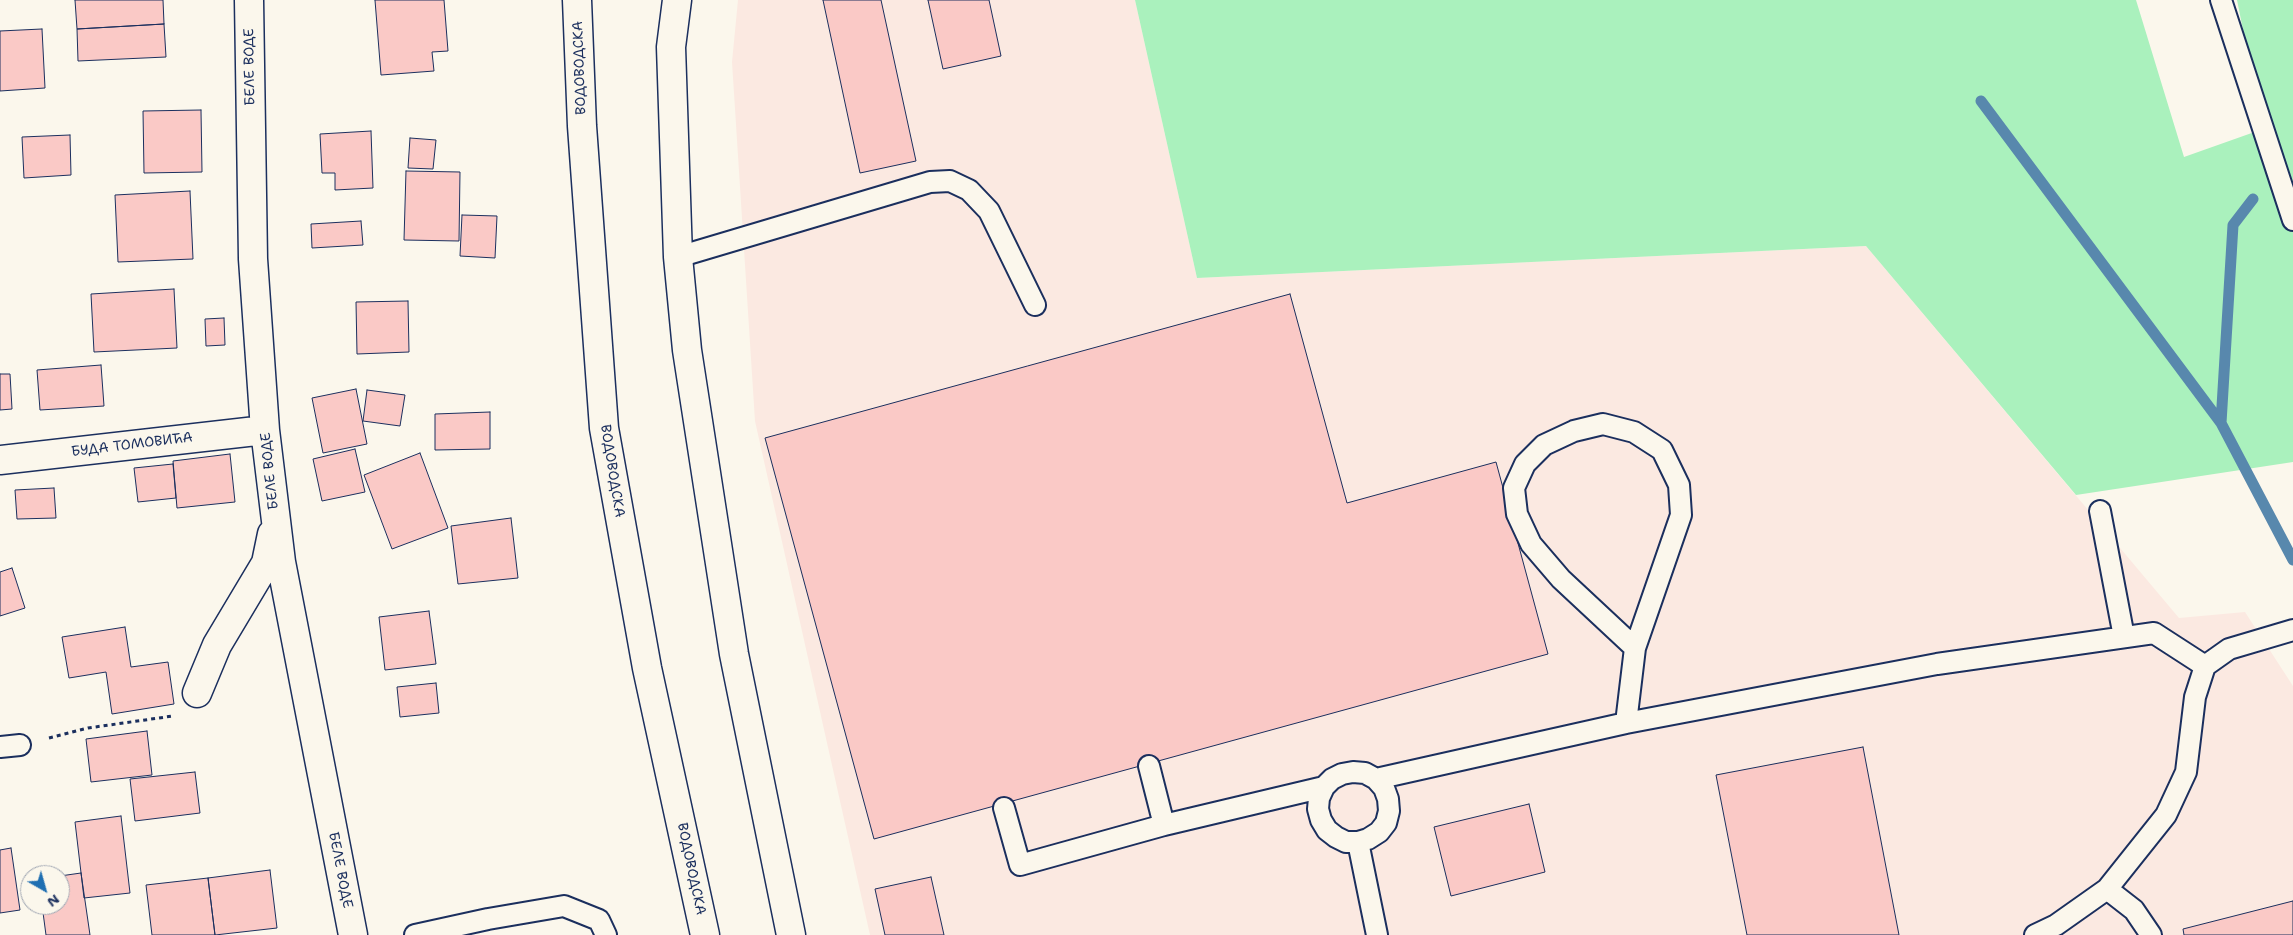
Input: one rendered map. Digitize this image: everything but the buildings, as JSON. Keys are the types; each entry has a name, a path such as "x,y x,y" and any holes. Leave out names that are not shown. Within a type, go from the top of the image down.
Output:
{"street":[{"name":"БЕЛЕ ВОДЕ","path":"249,0 252,259 265,430 275,520 281,562 353,935"},
{"name":"ВОДОВОДСКА","path":"577,0 582,126 604,428 646,668 705,935"},
{"path":"677,0 671,47 678,257 687,350 734,654 792,935"},
{"name":"БУДА ТОМОВИЋА","path":"0,460 265,430"},
{"path":"197,693 216,645 266,563 275,520"}],"lane":[{"path":"2221,0 2293,220"},
{"path":"678,257 930,182 950,181 969,190 989,211 1035,305"},
{"path":"1626,722 1635,648 1682,515 1679,485 1662,450 1634,432 1603,424 1574,431 1544,445 1525,464 1514,488 1517,514 1531,544 1561,579 1635,648"},
{"path":"2100,512 2124,637"},
{"path":"2036,935 2056,925 2107,889 2166,815 2186,772 2195,697 2205,666 2230,648 2293,630"},
{"path":"1376,779 1626,722 1938,664 2124,637 2154,633 2205,666"},
{"path":"0,747 20,745"},
{"path":"1149,766 1164,825"},
{"path":"1353,772 1365,773 1376,779 1384,788 1388,799 1389,811 1386,823 1379,832 1368,839 1358,842 1346,842 1327,830 1321,820 1318,809 1319,798 1324,787 1332,779 1342,774 1353,772"},
{"path":"1004,808 1020,865 1164,825 1324,787"},
{"path":"1358,842 1377,935"},
{"path":"2107,889 2134,910 2151,935"},
{"path":"415,935 488,919 564,906 598,920 606,935"}],"path":[{"path":"20,745 88,728 190,712 197,693"}],"shaded area":[{"path":"738,0 1135,0 1197,278 1866,246 2179,618 2245,612 2293,686 2293,935 870,935 755,421 732,62"}],"green space":[{"path":"1135,0 2136,0 2184,157 2263,129 2237,0 2293,0 2293,462 2076,495 1866,246 1197,278"}],"waterway":[{"path":"1981,101 2221,423 2293,560"},
{"path":"2221,423 2233,225 2253,199"}]}
